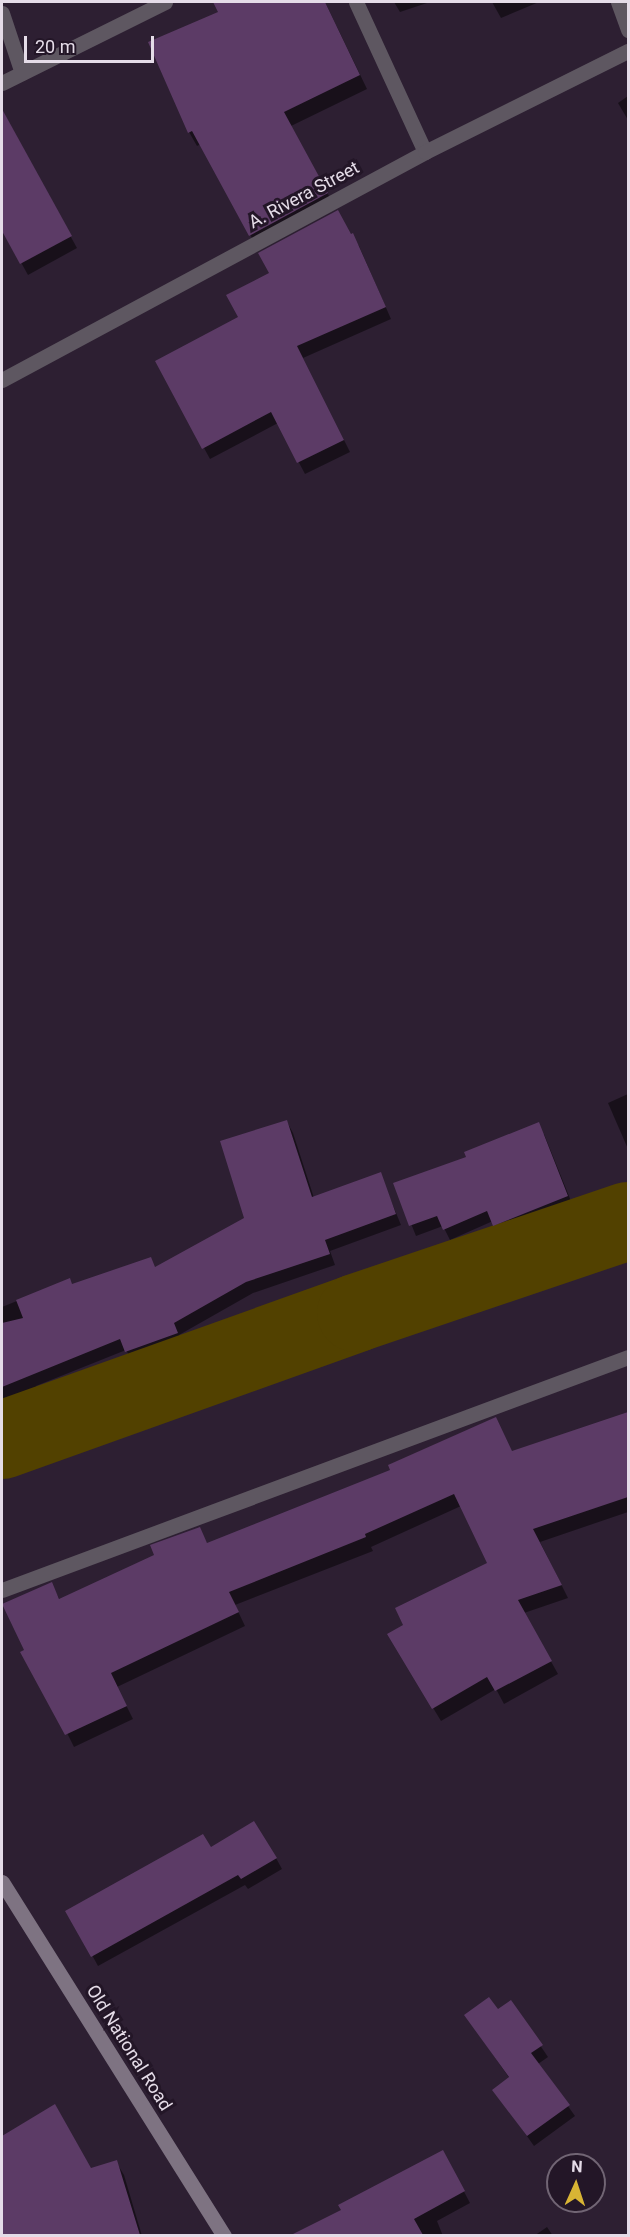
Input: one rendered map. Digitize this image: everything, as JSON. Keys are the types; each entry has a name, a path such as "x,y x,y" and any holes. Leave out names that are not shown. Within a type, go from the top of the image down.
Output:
{"main road":[{"name":"Old National Road","path":"2,1882 224,2235"}],"street":[{"path":"2,83 165,2"},
{"path":"356,2 425,152"},
{"path":"618,2 628,30"},
{"path":"2,13 22,73"},
{"name":"A. Rivera Street","path":"2,380 425,152 628,51"},
{"path":"2,1590 628,1357"}],"building":[{"path":"213,2 325,2 360,75 284,112 328,193 249,236 192,131 188,133 148,42 218,12"},
{"path":"2,109 72,236 20,264 2,231"},
{"path":"338,210 351,234 353,233 386,307 297,346 344,440 297,463 271,412 202,449 155,361 238,317 226,295 269,273 258,253"},
{"path":"287,1120 312,1197 381,1172 396,1214 325,1240 330,1254 246,1282 174,1323 178,1333 125,1352 120,1339 2,1387 2,1323 23,1318 16,1300 70,1278 72,1284 151,1257 155,1267 244,1218 220,1141"},
{"path":"539,1122 568,1196 493,1226 487,1211 443,1230 437,1216 409,1226 393,1183 466,1157 464,1152"},
{"path":"628,1412 628,1497 533,1529 562,1585 518,1600 552,1661 495,1691 487,1677 432,1709 387,1634 403,1625 395,1608 487,1563 454,1494 365,1534 366,1537 229,1592 239,1612 111,1673 127,1706 65,1735 20,1652 24,1650 2,1604 52,1582 59,1599 154,1555 150,1545 200,1527 207,1543 390,1470 388,1465 496,1417 512,1451"},
{"path":"254,1821 277,1858 241,1879 238,1875 91,1957 65,1911 203,1834 211,1847"},
{"path":"489,1997 498,2009 511,2000 543,2045 531,2053 570,2105 527,2136 492,2090 509,2077 464,2015"},
{"path":"55,2104 91,2168 117,2160 140,2235 2,2235 2,2136"},
{"path":"443,2150 465,2191 414,2219 423,2235 291,2235 341,2210 338,2205"}],"waterway":[{"path":"2,1440 356,1313 628,1221"},
{"path":"2,2206 13,2236"}]}
